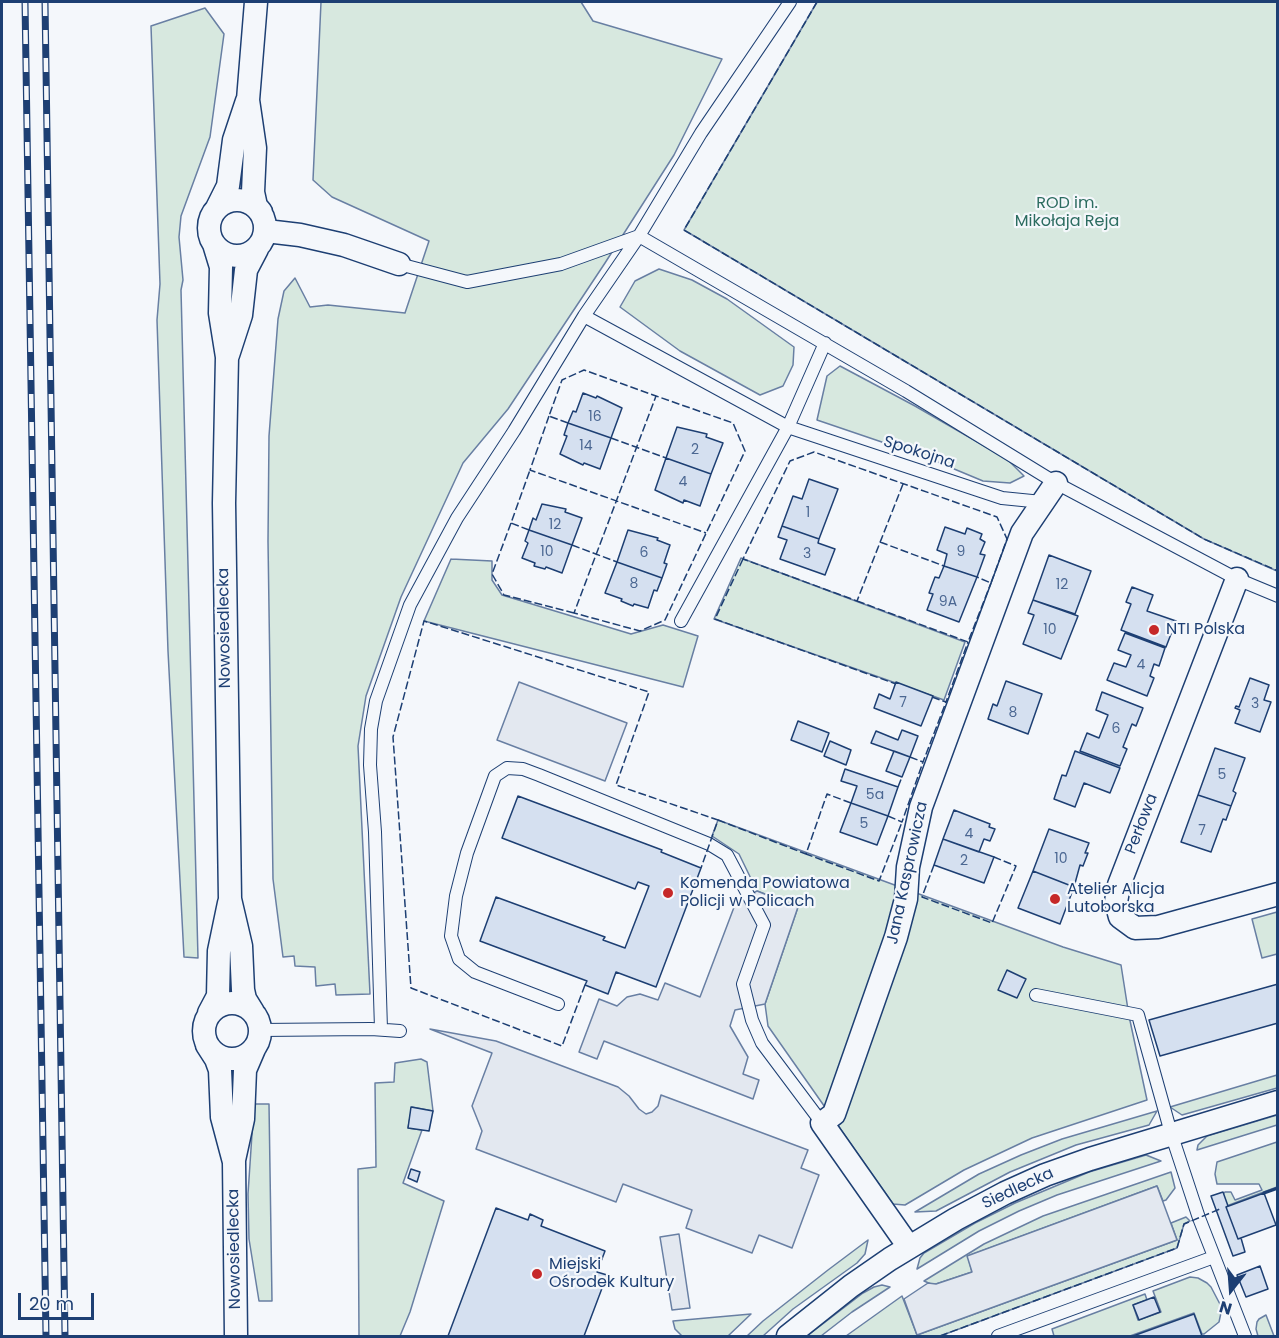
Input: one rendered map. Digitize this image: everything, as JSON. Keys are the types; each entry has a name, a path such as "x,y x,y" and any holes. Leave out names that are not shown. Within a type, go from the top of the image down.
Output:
{"street":[{"name":"Nowosiedlecka","path":"227,357 241,315 246,270 261,231 253,192 255,148 248,100 256,2"},
{"name":"Nowosiedlecka","path":"237,1336 234,1162 243,1119 245,1070 256,1030 243,990 241,946 230,899 224,503 227,357 220,313 221,267 210,236 209,226 227,190 234,140 248,100"},
{"path":"214,244 221,252 234,257 249,254 261,231 254,205 240,200 230,201 217,208"},
{"path":"261,231 307,236 344,244 399,264"},
{"name":"Jana Kasprowicza","path":"822,1123 834,1114 896,938 906,899 908,867 921,807 1022,533 1056,483"},
{"name":"Perłowa","path":"1237,579 1119,885 1116,902 1120,917 1135,928 1158,927 1278,894"},
{"name":"Nowosiedlecka","path":"230,899 219,951 218,996 203,1026 203,1036 216,1059 219,1070 222,1117 234,1162"},
{"path":"207,1045 218,1056 227,1059 242,1057 256,1030 245,1006 231,1002 217,1006 209,1013"},
{"name":"Siedlecka","path":"788,1336 851,1286 909,1247 956,1218 1045,1175 1171,1133 1278,1102"},
{"path":"822,1123 909,1247"}],"lane":[{"path":"381,1029 375,832 370,765 371,729 376,701 410,604 452,528 584,316 639,236 701,133 790,2"},
{"path":"399,264 467,282 561,264 639,236 906,390 1056,483 1237,579 1278,596"},
{"name":"Spokojna","path":"584,316 788,427 1002,498 1042,502"},
{"path":"681,621 788,427 825,343"},
{"path":"558,1004 475,972 459,959 451,936 456,896 467,853 495,776 507,768 539,775 710,844 727,855 764,924 743,984 752,1020 762,1043 822,1123"},
{"path":"1036,995 1138,1015 1171,1133 1214,1257 1245,1336"},
{"path":"256,1030 381,1029 400,1031"},
{"path":"998,1336 1214,1257"}],"green space":[{"path":"321,2 581,2 593,21 722,59 674,155 605,263 508,409 463,463 401,597 366,696 358,746 370,994 336,995 335,984 316,986 315,967 295,966 294,956 283,957 273,879 268,541 269,436 278,319 284,291 295,278 310,307 328,305 405,313 429,241 332,197 313,180"},
{"name":"ROD im. Mikołaja Reja","path":"817,2 1277,2 1277,571 1204,539 684,230"},
{"path":"205,8 224,34 210,137 181,216 179,237 183,280 181,290 198,958 184,957 168,651 157,320 160,284 151,26"},
{"path":"659,269 692,280 727,299 794,347 793,365 783,386 760,395 680,351 620,307 635,281"},
{"path":"840,366 1007,459 1024,476 1010,483 983,481 923,456 817,420 827,376"},
{"path":"741,558 965,642 944,700 714,619"},
{"path":"451,559 492,561 492,580 502,595 631,634 663,625 698,636 683,687 424,621"},
{"path":"718,820 1063,947 1121,965 1147,1100 1032,1138 964,1170 905,1205 893,1204 768,1026 765,1004 798,907 757,891 739,854 712,836"},
{"path":"1277,912 1277,954 1262,958 1252,919"},
{"path":"421,1059 427,1062 433,1111 412,1107 408,1128 422,1130 403,1183 444,1201 410,1312 400,1336 359,1336 358,1169 376,1167 375,1083 394,1082 395,1063"},
{"path":"1277,1075 1277,1088 1182,1115 1170,1107"},
{"path":"254,1104 269,1104 272,1301 259,1301 249,1239 248,1194"},
{"path":"1157,1111 1149,1125 1076,1145 1010,1172 936,1211 915,1212 979,1174 1021,1155 1062,1139"},
{"path":"1277,1115 1277,1125 1197,1150 1198,1145 1207,1136"},
{"path":"1277,1142 1277,1187 1224,1207 1223,1194 1225,1192 1231,1192 1235,1200 1262,1190 1259,1184 1217,1184 1215,1174 1217,1162"},
{"path":"1146,1155 1161,1161 1057,1195 1019,1211 979,1231 917,1269 924,1253 1015,1203 1089,1172"},
{"path":"1171,1172 1175,1188 1166,1200 1163,1201 1157,1186 968,1256 972,1272 936,1284 924,1281 984,1244 1043,1216"},
{"path":"1186,1217 1190,1221 1184,1224 1177,1248 940,1336 846,1336 902,1296 917,1335 1177,1240 1171,1223"},
{"path":"868,1240 865,1254 857,1263 793,1309 763,1336 747,1336 763,1321"},
{"path":"1190,1277 1207,1283 1222,1308 1219,1322 1204,1334 1202,1334 1194,1313 1130,1336 1054,1336 1052,1329 1145,1294 1147,1300 1133,1305 1138,1320 1161,1312 1153,1291"},
{"path":"882,1285 890,1287 821,1336 807,1336 863,1293"},
{"path":"751,1314 728,1336 682,1336 675,1329 673,1321"},
{"path":"1266,1315 1274,1336 1258,1336 1257,1322"}],"shaded area":[{"path":"519,682 627,723 605,781 497,740"},
{"path":"757,891 798,907 765,1004 735,1010 730,1026 748,1057 743,1074 759,1080 753,1099 604,1041 597,1059 579,1052 599,999 617,1006 627,997 640,994 658,1000 665,983 700,997 736,902"},
{"path":"430,1029 496,1041 618,1087 646,1114 658,1106 661,1095 808,1150 801,1168 819,1175 792,1248 759,1235 752,1253 686,1228 692,1210 623,1184 616,1202 476,1149 482,1131 472,1106 492,1053"},
{"path":"1157,1186 1177,1240 917,1335 904,1299 928,1283 936,1284 972,1272 967,1256"},
{"path":"679,1234 690,1308 672,1310 660,1237"}],"building":[{"path":"583,393 596,398 597,396 622,408 611,438 568,423 573,411 576,412"},
{"path":"568,423 611,438 600,469 584,463 583,465 560,454 567,436 564,435"},
{"path":"677,427 707,434 706,437 723,443 711,474 666,458"},
{"path":"666,458 711,474 700,506 684,500 683,503 655,490"},
{"path":"809,479 838,489 819,539 782,526 793,496 802,499"},
{"path":"542,504 566,509 565,512 582,518 572,545 529,530"},
{"path":"782,526 819,539 818,543 835,549 825,575 780,559 787,540 778,537"},
{"path":"945,527 965,534 967,528 982,534 980,539 985,542 980,554 985,555 977,577 944,566 947,554 937,550"},
{"path":"529,530 572,545 562,573 546,567 545,569 534,566 535,563 522,558 528,543 525,541"},
{"path":"628,530 658,538 657,540 670,545 662,578 617,562"},
{"path":"1049,555 1091,571 1075,614 1033,600"},
{"path":"617,562 662,578 657,591 654,590 648,608 634,604 633,606 605,593"},
{"path":"944,566 977,577 959,622 927,610 933,594 929,593 935,577 939,578"},
{"path":"1132,587 1153,595 1147,611 1176,621 1166,647 1121,630 1131,604 1126,602"},
{"path":"1033,600 1078,616 1061,659 1023,644 1034,615 1028,613"},
{"path":"1125,633 1165,648 1159,666 1154,664 1150,676 1154,678 1147,696 1107,680 1114,663 1126,667 1131,655 1118,650"},
{"path":"1250,678 1269,685 1264,700 1271,702 1260,732 1235,723 1240,710 1235,708 1239,707"},
{"path":"1006,681 1042,694 1028,734 988,719 993,704 997,706"},
{"path":"896,682 933,696 921,726 874,708 879,694 890,699"},
{"path":"1102,692 1143,708 1136,726 1132,724 1123,747 1127,749 1120,766 1080,751 1087,733 1099,738 1108,715 1096,710"},
{"path":"798,721 829,733 822,752 791,740"},
{"path":"902,730 918,736 910,757 871,743 876,731 898,740"},
{"path":"830,741 851,750 846,765 824,756"},
{"path":"1215,748 1245,758 1233,791 1236,793 1231,806 1198,795"},
{"path":"894,751 910,757 902,777 886,771"},
{"path":"1075,751 1120,768 1110,793 1084,783 1075,807 1054,799 1062,775 1066,776"},
{"path":"845,769 898,787 888,816 851,803 857,786 841,781"},
{"path":"1198,795 1231,806 1226,820 1223,819 1211,852 1181,842"},
{"name":"Komenda Powiatowa Policji w Policach","path":"518,796 662,850 661,852 701,868 656,987 616,972 608,994 585,985 587,981 480,941 496,897 605,937 603,940 625,948 649,886 638,882 635,889 502,838"},
{"path":"851,803 888,816 877,845 840,832"},
{"path":"954,810 990,824 989,827 995,829 990,841 984,839 979,852 943,839"},
{"path":"1049,829 1089,843 1085,853 1088,853 1083,866 1080,865 1074,887 1033,871"},
{"path":"943,839 994,857 984,883 934,865"},
{"path":"1033,871 1074,887 1060,924 1018,908"},
{"path":"1007,970 1026,979 1017,998 998,990"},
{"path":"1278,984 1278,1023 1160,1056 1149,1020"},
{"path":"411,1107 433,1111 429,1131 408,1128"},
{"path":"411,1169 420,1172 417,1182 408,1178"},
{"path":"1223,1192 1228,1206 1226,1207 1245,1252 1233,1256 1211,1196"},
{"path":"1264,1193 1276,1225 1238,1239 1226,1207"},
{"name":"Miejski Ośrodek Kultury","path":"496,1208 528,1220 530,1214 543,1220 541,1226 605,1251 597,1272 607,1275 584,1336 448,1336"},
{"path":"1260,1266 1268,1289 1246,1297 1237,1275"},
{"path":"1154,1297 1160,1312 1139,1320 1133,1305"},
{"path":"1194,1314 1202,1336 1133,1336"}],"railway":[{"path":"25,2 46,1336"},
{"path":"45,2 65,1336"}],"fence":[{"path":"817,2 684,230 1204,539 1278,571"},
{"path":"568,423 549,416 562,380 584,370 733,423 745,451 665,620 640,631 574,613 656,396"},
{"path":"549,416 530,470 706,533"},
{"path":"611,438 666,458"},
{"path":"903,484 857,601 743,559 790,461 814,452 997,517 1007,539 991,583 977,577"},
{"path":"529,530 511,523 530,470"},
{"path":"511,523 492,574 504,595 574,613"},
{"path":"880,542 944,566"},
{"path":"572,545 617,562"},
{"path":"743,559 715,619 896,684"},
{"path":"857,601 968,642 991,583"},
{"path":"585,985 562,1046 411,988 393,737 424,621 649,692 616,785 718,820 701,868"},
{"path":"932,697 946,702 968,642"},
{"path":"910,757 923,762 946,702"},
{"path":"888,816 902,822 923,762"},
{"path":"898,787 902,777"},
{"path":"851,803 827,794 806,854 879,881 902,822"},
{"path":"718,820 806,854"},
{"path":"934,865 922,897 992,923 1016,866 994,857"},
{"path":"940,1336 1177,1248 1184,1224 1220,1209"}],"wall":[{"path":"1264,1193 1278,1188"}],"place":[{"name":"NTI Polska","path":"1154,630"},
{"name":"Komenda Powiatowa Policji w Policach","path":"668,893"},
{"name":"Atelier Alicja Lutoborska","path":"1055,899"},
{"name":"Miejski Ośrodek Kultury","path":"537,1274"}]}
